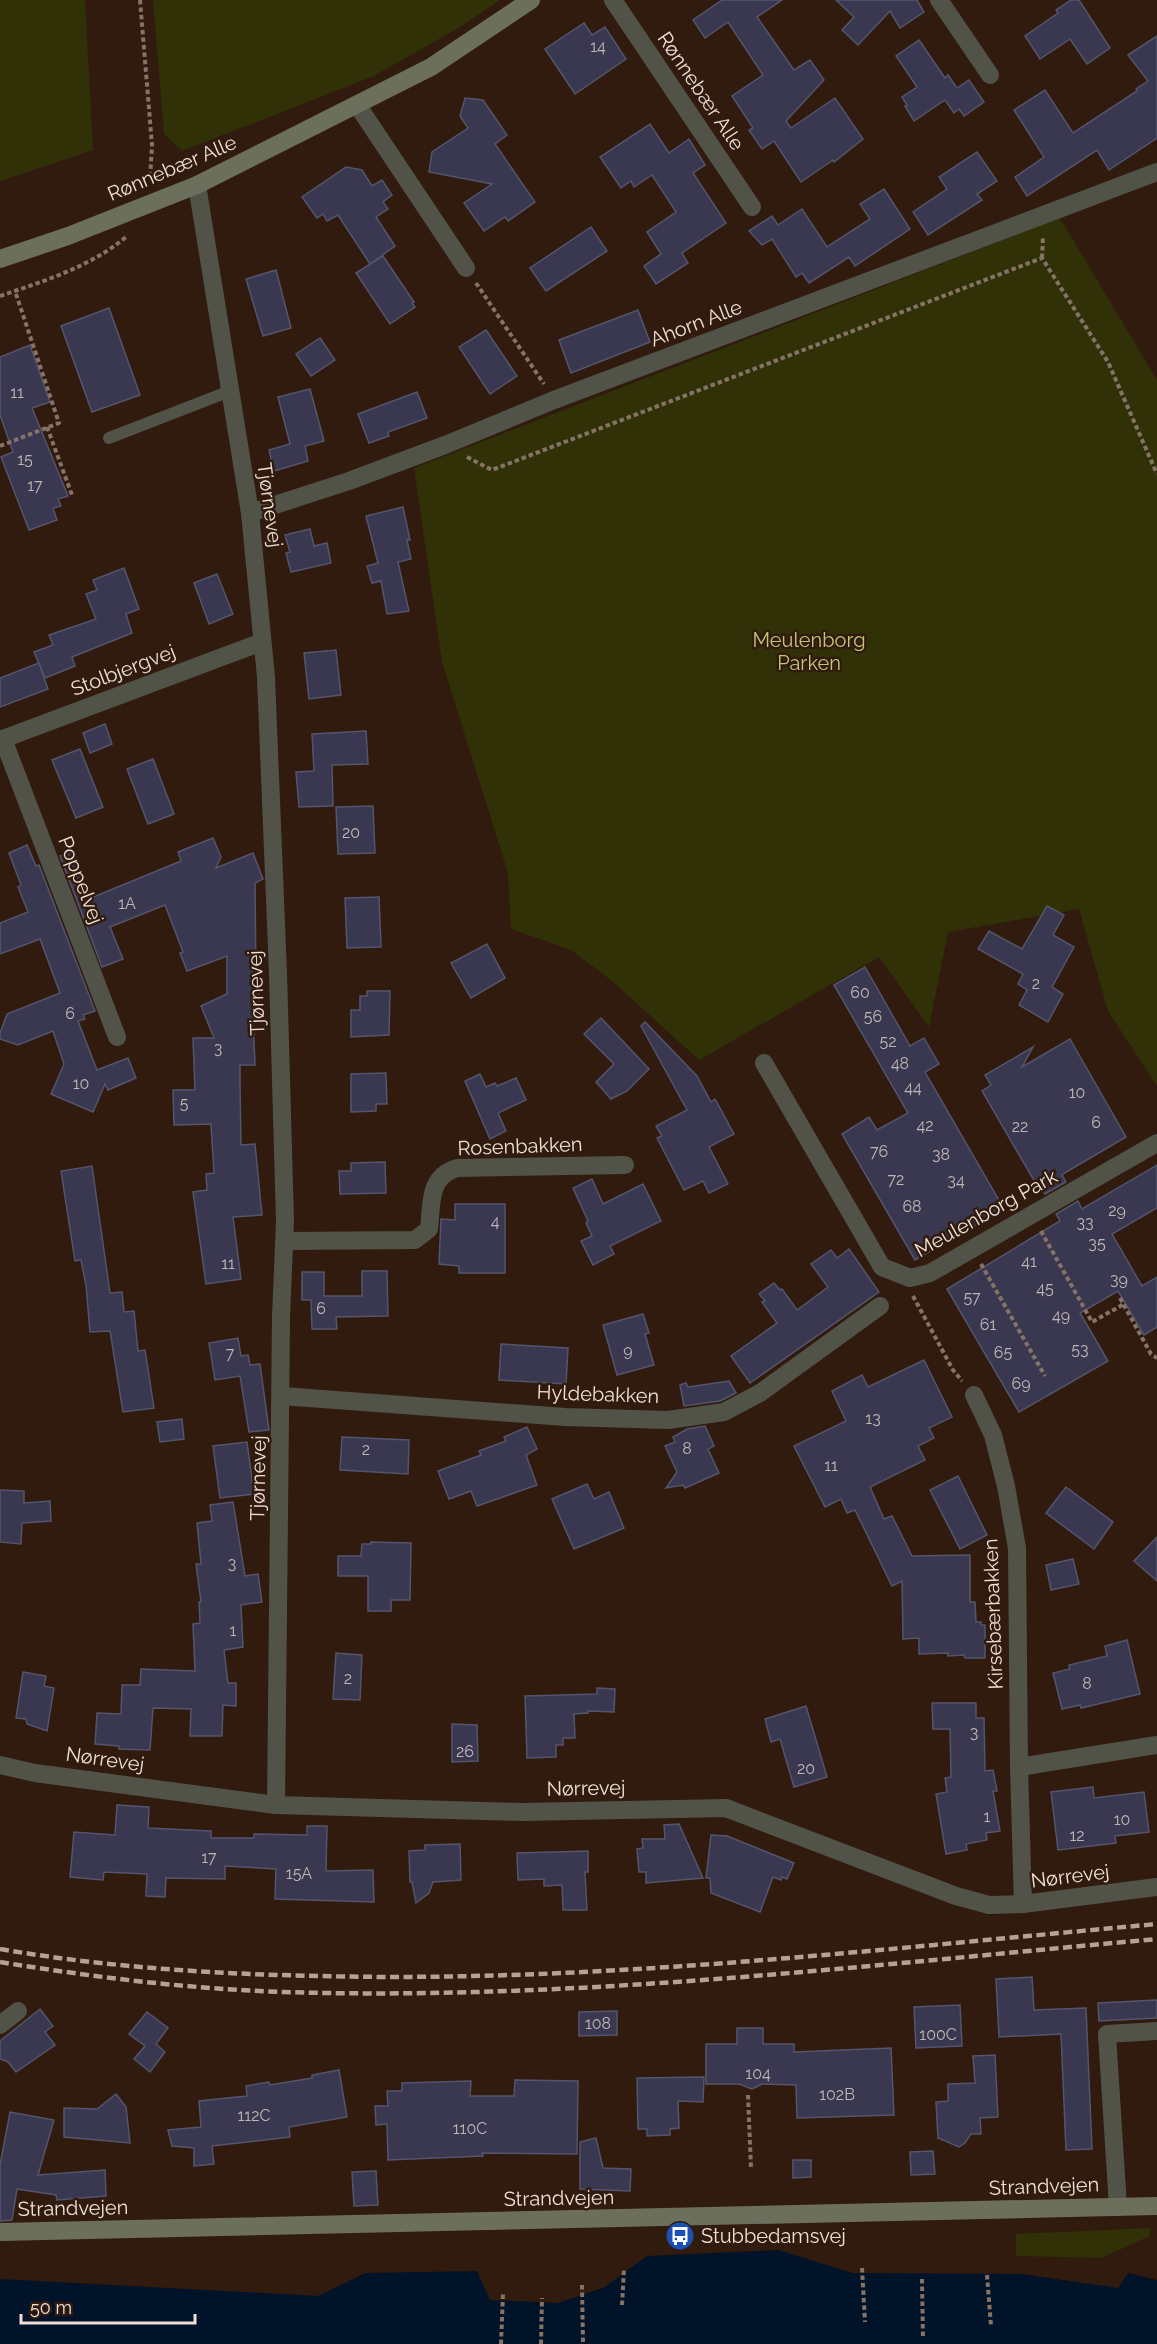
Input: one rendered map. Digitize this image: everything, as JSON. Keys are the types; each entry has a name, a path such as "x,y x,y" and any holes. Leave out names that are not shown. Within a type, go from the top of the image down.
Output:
{"main road":[{"name":"Rønnebær Alle","path":"0,259 68,236 197,185 358,106 431,67 531,0"},
{"name":"Strandvejen","path":"0,2232 1157,2206"}],"street":[{"name":"Rønnebær Alle","path":"613,0 752,207"},
{"path":"939,0 990,75"},
{"path":"358,106 466,268"},
{"name":"Ahorn Alle","path":"250,513 349,481 446,445 554,400 1157,172"},
{"name":"Tjørnevej","path":"197,185 250,513 266,677 278,973 285,1241 281,1317 282,1396 276,1804"},
{"name":"Stolbjergvej","path":"2,740 262,642"},
{"name":"Poppelvej","path":"2,740 117,1037"},
{"name":"Meulenborg Park","path":"764,1063 882,1267 910,1278 930,1273 973,1250 1157,1143"},
{"name":"Rosenbakken","path":"285,1241 415,1240 429,1229 434,1185 445,1172 457,1168 625,1166"},
{"name":"Hyldebakken","path":"282,1396 576,1417 668,1420 724,1412 760,1393 880,1306"},
{"name":"Kirsebærbakken","path":"974,1395 993,1435 1006,1486 1017,1548 1023,1904"},
{"path":"1019,1767 1157,1745"},
{"name":"Nørrevej","path":"0,1765 35,1773 276,1804 523,1812 726,1808 956,1896 989,1905 1023,1904 1157,1887"},
{"path":"0,2025 18,2011"},
{"name":"Strandvejen","path":"1118,2207 1107,2034 1157,2031"}],"lane":[{"path":"109,438 230,391"}],"path":[{"path":"140,0 152,145 150,179"},
{"path":"0,296 87,264 112,249 132,232"},
{"path":"446,445 492,470 1042,258 1108,362 1157,474"},
{"path":"466,268 554,400"},
{"path":"0,446 59,423 15,291"},
{"path":"47,427 72,495"},
{"path":"1032,1215 1092,1322 1124,1304"},
{"path":"973,1250 1045,1376"},
{"path":"910,1278 910,1290 953,1370 974,1395"},
{"path":"1120,1298 1151,1354 1157,1358"},
{"path":"748,2095 751,2168"},
{"path":"862,2268 865,2322"},
{"path":"622,2305 624,2269"},
{"path":"987,2275 991,2326"},
{"path":"922,2279 923,2339"},
{"path":"582,2285 583,2344"},
{"path":"501,2344 503,2294"},
{"path":"541,2344 542,2298"}],"green space":[{"path":"0,0 85,0 93,150 0,181"},
{"path":"153,0 500,0 460,27 374,76 182,151 164,134"},
{"name":"Meulenborg Parken","path":"1060,218 1157,380 1157,1086 1108,1011 1079,909 948,932 929,1027 879,957 699,1060 612,981 571,950 511,929 508,873 442,662 414,468"},
{"path":"1150,2228 1150,2236 1101,2258 1016,2256 1016,2234"}],"water":[{"path":"778,2250 853,2273 1021,2274 1118,2288 1128,2273 1157,2280 1157,2344 0,2344 0,2279 318,2296 366,2273 477,2271 490,2300 558,2303 605,2287 647,2256"}],"building":[{"path":"722,0 782,0 757,17 794,70 810,60 824,80 786,121 791,128 835,98 863,139 834,162 833,160 801,182 774,141 762,149 749,130 753,128 732,96 763,75 728,22 705,38 693,20"},
{"path":"836,0 917,0 924,12 900,28 890,11 858,45 842,30 854,17"},
{"path":"1071,0 1079,0 1110,48 1087,64 1070,39 1040,59 1025,36 1058,13 1056,10"},
{"path":"584,23 592,35 605,27 626,59 575,94 545,49"},
{"path":"1157,36 1157,138 1109,170 1097,150 1027,196 1015,177 1044,157 1014,110 1045,90 1073,133 1137,91 1136,89 1148,81 1128,55"},
{"path":"919,40 945,78 948,75 957,88 969,80 984,102 964,116 959,109 954,113 945,100 914,121 902,97 917,87 896,56"},
{"path":"465,98 483,100 507,135 495,144 535,202 508,221 505,217 484,231 464,203 492,184 429,172 432,152 468,128 460,116"},
{"path":"650,124 669,153 689,139 705,165 693,173 726,223 682,253 688,263 656,284 644,266 661,254 647,232 676,212 652,175 634,187 631,181 621,188 600,157"},
{"path":"977,152 997,181 977,194 982,200 928,235 913,212 947,189 939,177"},
{"path":"346,167 362,170 372,186 382,180 392,195 383,202 388,209 376,217 395,246 370,264 338,215 327,221 323,214 317,218 302,197"},
{"path":"884,189 910,229 855,266 849,257 809,283 802,273 796,277 772,239 762,245 749,231 772,216 778,225 802,209 827,247 870,219 860,204"},
{"path":"591,227 607,251 546,291 530,268"},
{"path":"383,256 414,302 412,303 415,307 390,324 356,273"},
{"path":"276,270 291,328 263,336 246,279"},
{"path":"109,308 140,395 92,412 61,326"},
{"path":"638,310 650,342 571,373 559,340"},
{"path":"486,330 517,376 490,394 459,347"},
{"path":"320,338 335,360 311,376 296,354"},
{"path":"30,345 50,402 32,408 68,496 58,499 61,506 53,508 57,520 29,530 1,457 13,452 0,415 0,357"},
{"path":"310,389 324,441 305,446 308,461 274,471 269,450 290,444 278,397"},
{"path":"417,392 427,418 388,432 389,436 369,443 358,414"},
{"path":"403,507 410,540 407,540 411,559 398,562 409,611 387,614 381,581 372,583 367,566 378,563 366,516"},
{"path":"310,529 314,546 327,543 331,563 291,572 286,553 290,552 285,535"},
{"path":"124,568 139,609 126,614 132,633 72,657 75,666 45,678 34,652 53,645 49,635 96,619 86,594 97,590 93,580"},
{"path":"217,574 233,614 209,624 194,583"},
{"path":"336,650 341,695 309,699 304,653"},
{"path":"39,663 48,689 0,707 0,678"},
{"path":"105,724 112,744 90,753 83,733"},
{"path":"366,731 368,764 332,765 333,806 299,807 296,772 314,771 312,734"},
{"path":"80,749 103,807 76,818 52,760"},
{"path":"153,759 174,814 148,824 127,769"},
{"path":"373,806 375,853 338,854 336,807"},
{"path":"213,838 221,857 216,868 253,853 263,879 255,883 256,982 259,981 259,1004 258,1017 253,1017 255,1065 240,1065 241,1145 255,1144 262,1215 233,1217 241,1279 206,1284 193,1192 207,1190 206,1174 214,1173 211,1124 174,1125 173,1090 195,1090 193,1038 214,1038 201,1006 227,994 227,956 187,971 180,953 183,952 165,905 110,927 123,959 102,967 60,856 72,852 91,898 181,861 178,852"},
{"path":"27,845 36,866 39,865 95,1011 83,1015 85,1019 78,1021 97,1070 128,1058 136,1078 108,1090 105,1084 93,1112 51,1094 64,1064 53,1031 18,1045 0,1039 7,1014 60,993 40,939 0,954 0,923 28,912 18,887 21,885 9,853"},
{"path":"379,897 381,947 347,948 345,898"},
{"path":"1047,906 1064,915 1053,935 1074,947 1052,987 1063,994 1048,1022 1019,1005 1027,990 1018,984 1023,974 978,949 989,931 1022,949"},
{"path":"487,944 505,978 471,998 451,963"},
{"path":"865,967 910,1046 924,1038 939,1064 925,1072 1004,1209 915,1260 842,1134 869,1117 877,1130 908,1113 834,985"},
{"path":"367,991 390,991 389,1035 351,1037 351,1010 360,1010 360,996 367,996"},
{"path":"601,1018 649,1069 627,1091 611,1099 596,1082 614,1064 584,1034"},
{"path":"645,1022 697,1076 711,1102 715,1099 734,1134 709,1147 728,1184 709,1193 703,1181 684,1190 657,1138 662,1136 656,1126 687,1110 641,1026"},
{"path":"1070,1039 1126,1137 1062,1175 1066,1182 1045,1194 1041,1187 1039,1189 982,1091 991,1085 985,1075 1033,1047 1022,1067"},
{"path":"386,1073 387,1104 376,1104 376,1111 351,1112 351,1074"},
{"path":"480,1074 486,1087 495,1083 497,1086 516,1078 526,1100 498,1113 506,1131 490,1139 465,1081"},
{"path":"385,1162 386,1193 340,1194 339,1171 351,1171 351,1163"},
{"path":"1157,1165 1157,1208 1112,1234 1142,1286 1157,1277 1157,1327 1144,1335 1118,1291 1080,1313 1108,1361 1019,1412 947,1289 1060,1221 1056,1214 1078,1201 1082,1209"},
{"path":"92,1166 110,1293 122,1292 124,1312 134,1311 138,1351 145,1350 154,1408 123,1412 110,1331 90,1332 86,1285 81,1260 75,1261 61,1171"},
{"path":"592,1179 603,1204 643,1184 661,1221 610,1246 614,1254 593,1265 581,1241 592,1236 586,1223 588,1221 573,1188"},
{"path":"455,1204 505,1204 505,1273 459,1273 459,1266 439,1264 441,1219 455,1220"},
{"path":"849,1249 879,1292 750,1383 731,1356 777,1323 759,1294 774,1283 780,1290 782,1289 797,1310 828,1287 811,1264 831,1250 837,1258"},
{"path":"362,1271 387,1271 388,1316 336,1317 337,1329 312,1329 311,1300 302,1300 302,1272 324,1272 324,1296 362,1296"},
{"path":"643,1314 649,1333 645,1334 654,1365 617,1375 603,1325"},
{"path":"238,1338 241,1356 248,1355 250,1365 260,1364 269,1430 249,1432 240,1376 215,1380 209,1343"},
{"path":"501,1344 568,1348 566,1384 499,1380"},
{"path":"924,1360 952,1417 929,1428 934,1438 918,1446 925,1460 870,1487 884,1519 892,1516 912,1556 970,1555 970,1602 975,1602 976,1622 985,1625 985,1658 965,1658 964,1655 948,1656 948,1653 919,1654 919,1638 903,1639 902,1581 892,1586 855,1510 847,1513 841,1499 825,1507 794,1446 846,1421 832,1391 862,1375 868,1387"},
{"path":"729,1381 736,1393 720,1401 684,1406 680,1385 686,1383 688,1387"},
{"path":"182,1419 184,1439 160,1442 157,1422"},
{"path":"705,1426 714,1446 708,1449 719,1473 685,1488 683,1485 666,1488 677,1472 665,1446 675,1442 673,1437 687,1429"},
{"path":"527,1427 537,1449 526,1455 537,1485 477,1506 471,1491 449,1499 438,1471 481,1455 479,1451 506,1441 504,1437"},
{"path":"342,1437 409,1440 408,1474 340,1470"},
{"path":"247,1442 254,1494 220,1498 213,1446"},
{"path":"958,1476 987,1535 960,1549 930,1490"},
{"path":"587,1484 594,1499 609,1492 624,1528 574,1549 552,1499"},
{"path":"1066,1487 1113,1522 1094,1549 1046,1513"},
{"path":"0,1490 24,1491 24,1503 50,1501 51,1521 22,1523 21,1544 0,1542"},
{"path":"233,1502 245,1576 258,1574 262,1602 241,1605 243,1647 224,1650 228,1683 236,1683 236,1706 223,1705 222,1736 190,1736 191,1709 153,1708 150,1750 119,1749 119,1746 95,1744 97,1713 121,1714 122,1685 140,1685 141,1669 195,1671 193,1624 200,1623 199,1602 201,1602 196,1564 201,1564 197,1523 212,1521 210,1505"},
{"path":"1157,1537 1157,1581 1134,1561"},
{"path":"371,1542 411,1543 410,1600 391,1600 391,1611 368,1611 368,1576 338,1576 338,1556 361,1556 362,1544 371,1544"},
{"path":"1073,1559 1079,1584 1051,1590 1046,1565"},
{"path":"1127,1640 1140,1694 1081,1708 1080,1705 1062,1709 1053,1673 1070,1669 1069,1665 1107,1656 1105,1646"},
{"path":"336,1653 362,1655 360,1700 333,1699"},
{"path":"23,1672 46,1676 44,1686 54,1688 47,1731 27,1724 26,1719 16,1718"},
{"path":"597,1688 615,1689 614,1712 588,1711 588,1713 574,1714 575,1738 563,1738 563,1745 556,1745 556,1757 527,1758 525,1696 597,1694"},
{"path":"932,1703 976,1703 976,1718 984,1718 985,1771 993,1770 997,1791 993,1791 1000,1831 986,1833 987,1840 966,1844 967,1850 946,1854 936,1794 947,1792 945,1778 951,1777 950,1729 933,1729"},
{"path":"806,1706 827,1777 794,1787 780,1739 771,1742 765,1719"},
{"path":"452,1724 477,1725 478,1761 452,1762"},
{"path":"1093,1787 1094,1798 1144,1792 1149,1832 1115,1836 1116,1843 1058,1850 1051,1792"},
{"path":"117,1805 149,1807 148,1828 211,1831 211,1838 254,1838 254,1834 307,1835 307,1826 327,1826 326,1871 373,1870 374,1902 275,1899 276,1869 225,1866 225,1879 166,1878 165,1897 146,1896 147,1874 104,1872 103,1880 70,1877 74,1832 115,1835"},
{"path":"679,1824 703,1878 646,1883 646,1872 639,1872 637,1849 643,1848 642,1839 665,1839 664,1825"},
{"path":"711,1835 727,1836 794,1863 787,1879 782,1877 781,1880 773,1877 760,1912 711,1893 710,1878 706,1878"},
{"path":"460,1844 461,1880 433,1882 429,1893 416,1903 412,1882 410,1882 409,1851 425,1850 425,1845"},
{"path":"588,1851 588,1872 585,1872 587,1910 563,1910 562,1885 544,1886 544,1879 518,1880 517,1853"},
{"path":"1032,1977 1034,2010 1086,2008 1092,2149 1066,2150 1061,2034 999,2037 996,1979"},
{"path":"1157,2000 1157,2018 1099,2021 1098,2003"},
{"path":"960,2005 962,2046 916,2048 914,2007"},
{"path":"40,2009 53,2026 45,2032 55,2045 16,2072 8,2062 0,2059 0,2041"},
{"path":"617,2011 617,2035 579,2036 579,2012"},
{"path":"147,2012 168,2028 156,2044 165,2052 150,2072 134,2059 145,2046 129,2034"},
{"path":"737,2028 763,2028 763,2044 794,2044 794,2052 891,2048 894,2115 797,2118 796,2085 762,2084 752,2089 739,2084 706,2084 706,2044 737,2044"},
{"path":"995,2055 998,2117 980,2118 981,2134 971,2134 959,2147 938,2138 936,2102 948,2101 948,2084 975,2083 973,2056"},
{"path":"339,2070 347,2117 289,2127 290,2137 212,2146 214,2164 194,2166 194,2148 172,2146 168,2130 201,2127 199,2101 247,2096 246,2086 269,2082 270,2085 312,2078 312,2075"},
{"path":"704,2077 703,2102 678,2101 679,2128 670,2129 670,2135 647,2136 647,2129 638,2129 637,2078"},
{"path":"515,2080 578,2081 577,2154 482,2153 483,2156 388,2160 387,2124 376,2125 375,2106 388,2106 387,2091 402,2091 402,2083 471,2081 470,2096 514,2096"},
{"path":"116,2094 126,2107 130,2143 64,2137 64,2108 97,2109"},
{"path":"10,2112 54,2120 38,2175 105,2170 106,2196 57,2200 56,2195 17,2189 12,2220 0,2221 0,2165"},
{"path":"596,2138 603,2168 631,2169 630,2191 580,2189 580,2142"},
{"path":"933,2151 935,2174 911,2175 910,2152"},
{"path":"793,2160 811,2160 811,2177 793,2178"},
{"path":"376,2171 378,2205 354,2206 352,2172"}],"railway":[{"path":"0,1949 79,1961 199,1971 424,1977 529,1974 739,1962 1157,1924"},
{"path":"0,1962 106,1977 213,1988 284,1992 503,1991 721,1979 1157,1939"}],"place":[{"name":"Stubbedamsvej","path":"680,2236"}]}
